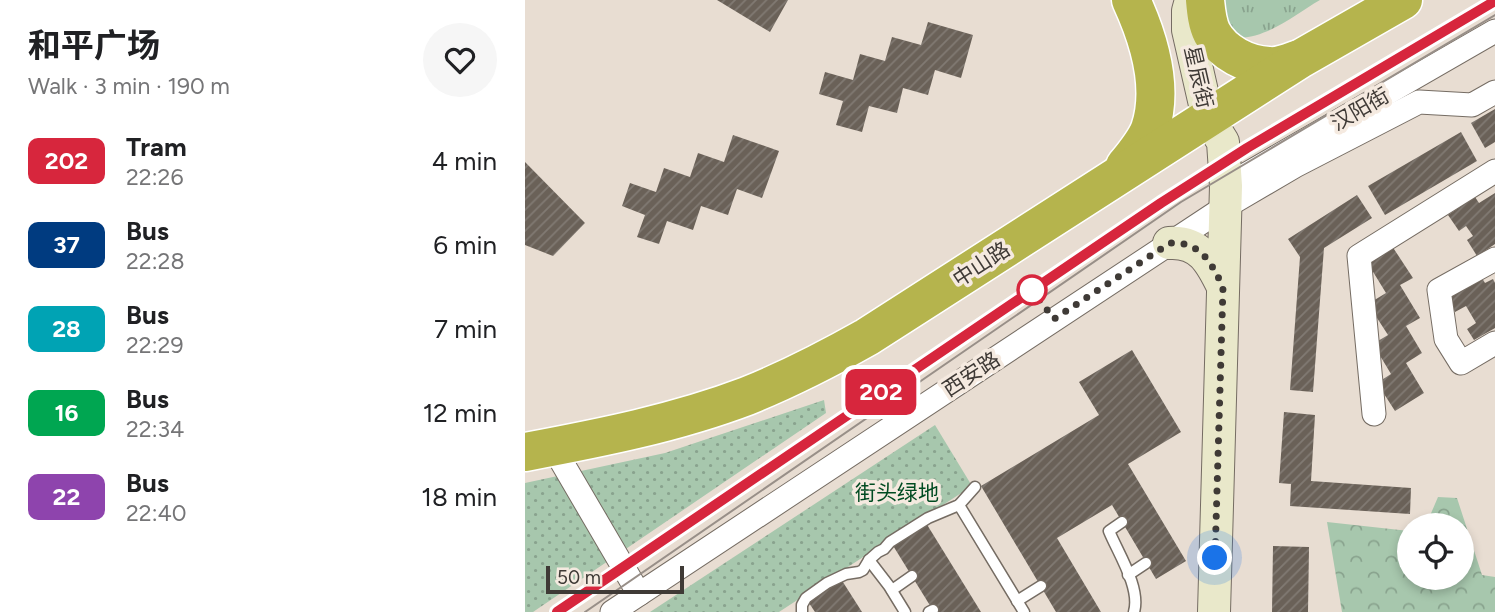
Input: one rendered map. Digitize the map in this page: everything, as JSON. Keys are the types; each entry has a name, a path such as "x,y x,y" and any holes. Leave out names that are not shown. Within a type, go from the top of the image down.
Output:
{"highway":[{"path":"1115,178 1149,131 1156,103 1154,72 1146,39 1131,0"},
{"path":"1205,0 1206,16 1213,34 1223,47 1238,58 1271,67 1300,59"},
{"name":"中山路","path":"539,449 680,418 747,396 812,368 867,337 1115,178 1215,130 1240,98 1389,4"}],"street":[{"name":"星辰街","path":"1191,0 1188,30 1215,130 1226,197 1214,612"},
{"name":"汉阳街","path":"1226,197 1495,32"},
{"path":"1226,197 1295,166 1419,102 1472,105 1495,92"},
{"path":"1374,414 1359,256 1495,171"},
{"name":"西安路","path":"612,612 1170,243 1226,197"},
{"path":"1170,243 1182,242 1204,255 1223,287"},
{"path":"1495,259 1439,290 1446,338 1461,363 1495,343"},
{"path":"539,449 639,594"}],"lane":[{"path":"802,612 806,598 827,583 863,570 869,560 890,542 928,518 959,505 975,486"},
{"path":"959,505 1024,612"},
{"path":"1122,522 1109,531 1135,589 1134,612"},
{"path":"869,560 905,612"},
{"path":"1128,575 1146,563"},
{"path":"892,590 912,576"},
{"path":"1017,601 1041,586"}],"green space":[{"path":"1217,0 1320,0 1259,35 1236,38"},
{"path":"824,400 826,413 533,612 525,612 525,483 665,453"},
{"name":"街头绿地","path":"935,425 972,486 779,612 650,612"},
{"path":"1438,497 1457,498 1462,513 1431,513"},
{"path":"1327,522 1397,530 1397,590 1474,590 1474,550 1482,575 1495,577 1495,612 1342,612"}],"building":[{"path":"717,0 788,0 770,32"},
{"path":"928,22 973,35 961,78 935,70 928,95 903,88 897,113 869,106 862,132 836,125 843,101 819,94 825,72 853,80 860,54 885,61 892,37 921,45"},
{"path":"1495,109 1495,142 1485,148 1471,123"},
{"path":"1461,132 1477,161 1385,215 1368,186"},
{"path":"733,135 779,151 762,198 737,189 728,215 701,206 693,230 667,221 659,244 637,237 645,215 622,206 630,183 656,192 664,168 690,177 698,153 724,162"},
{"path":"525,162 585,223 553,256 525,245"},
{"path":"1495,193 1495,244 1477,256 1467,240 1473,236 1466,226 1459,231 1448,215 1475,197 1479,203"},
{"path":"1357,195 1372,218 1324,248 1313,392 1290,390 1300,257 1288,239"},
{"path":"1392,246 1413,278 1400,285 1420,318 1406,326 1422,353 1406,363 1424,393 1395,411 1377,383 1391,374 1373,344 1388,335 1368,304 1386,293 1367,262"},
{"path":"1479,273 1485,283 1493,279 1495,283 1495,328 1474,340 1467,329 1476,323 1466,306 1455,312 1445,293"},
{"path":"1132,350 1181,432 1128,464 1186,561 1156,579 1112,505 1057,538 1101,612 1056,612 981,486 1099,415 1079,382"},
{"path":"1284,412 1315,415 1311,481 1411,488 1410,513 1290,506 1291,484 1279,483"},
{"path":"926,523 981,612 934,612 892,544"},
{"path":"1273,546 1309,547 1308,612 1272,612"},
{"path":"841,579 862,612 815,612 807,600"}],"tram line":[{"path":"557,612 1161,203 1224,162 1495,1"},
{"name":"202","path":"557,612 1161,203 1247,148 1495,1"},
{"path":"585,612 1181,202 1495,15"}],"route":[{"path":"1032,290 1054,319 1170,243 1182,242 1192,246 1204,255 1215,270 1223,287 1215,558"}]}
